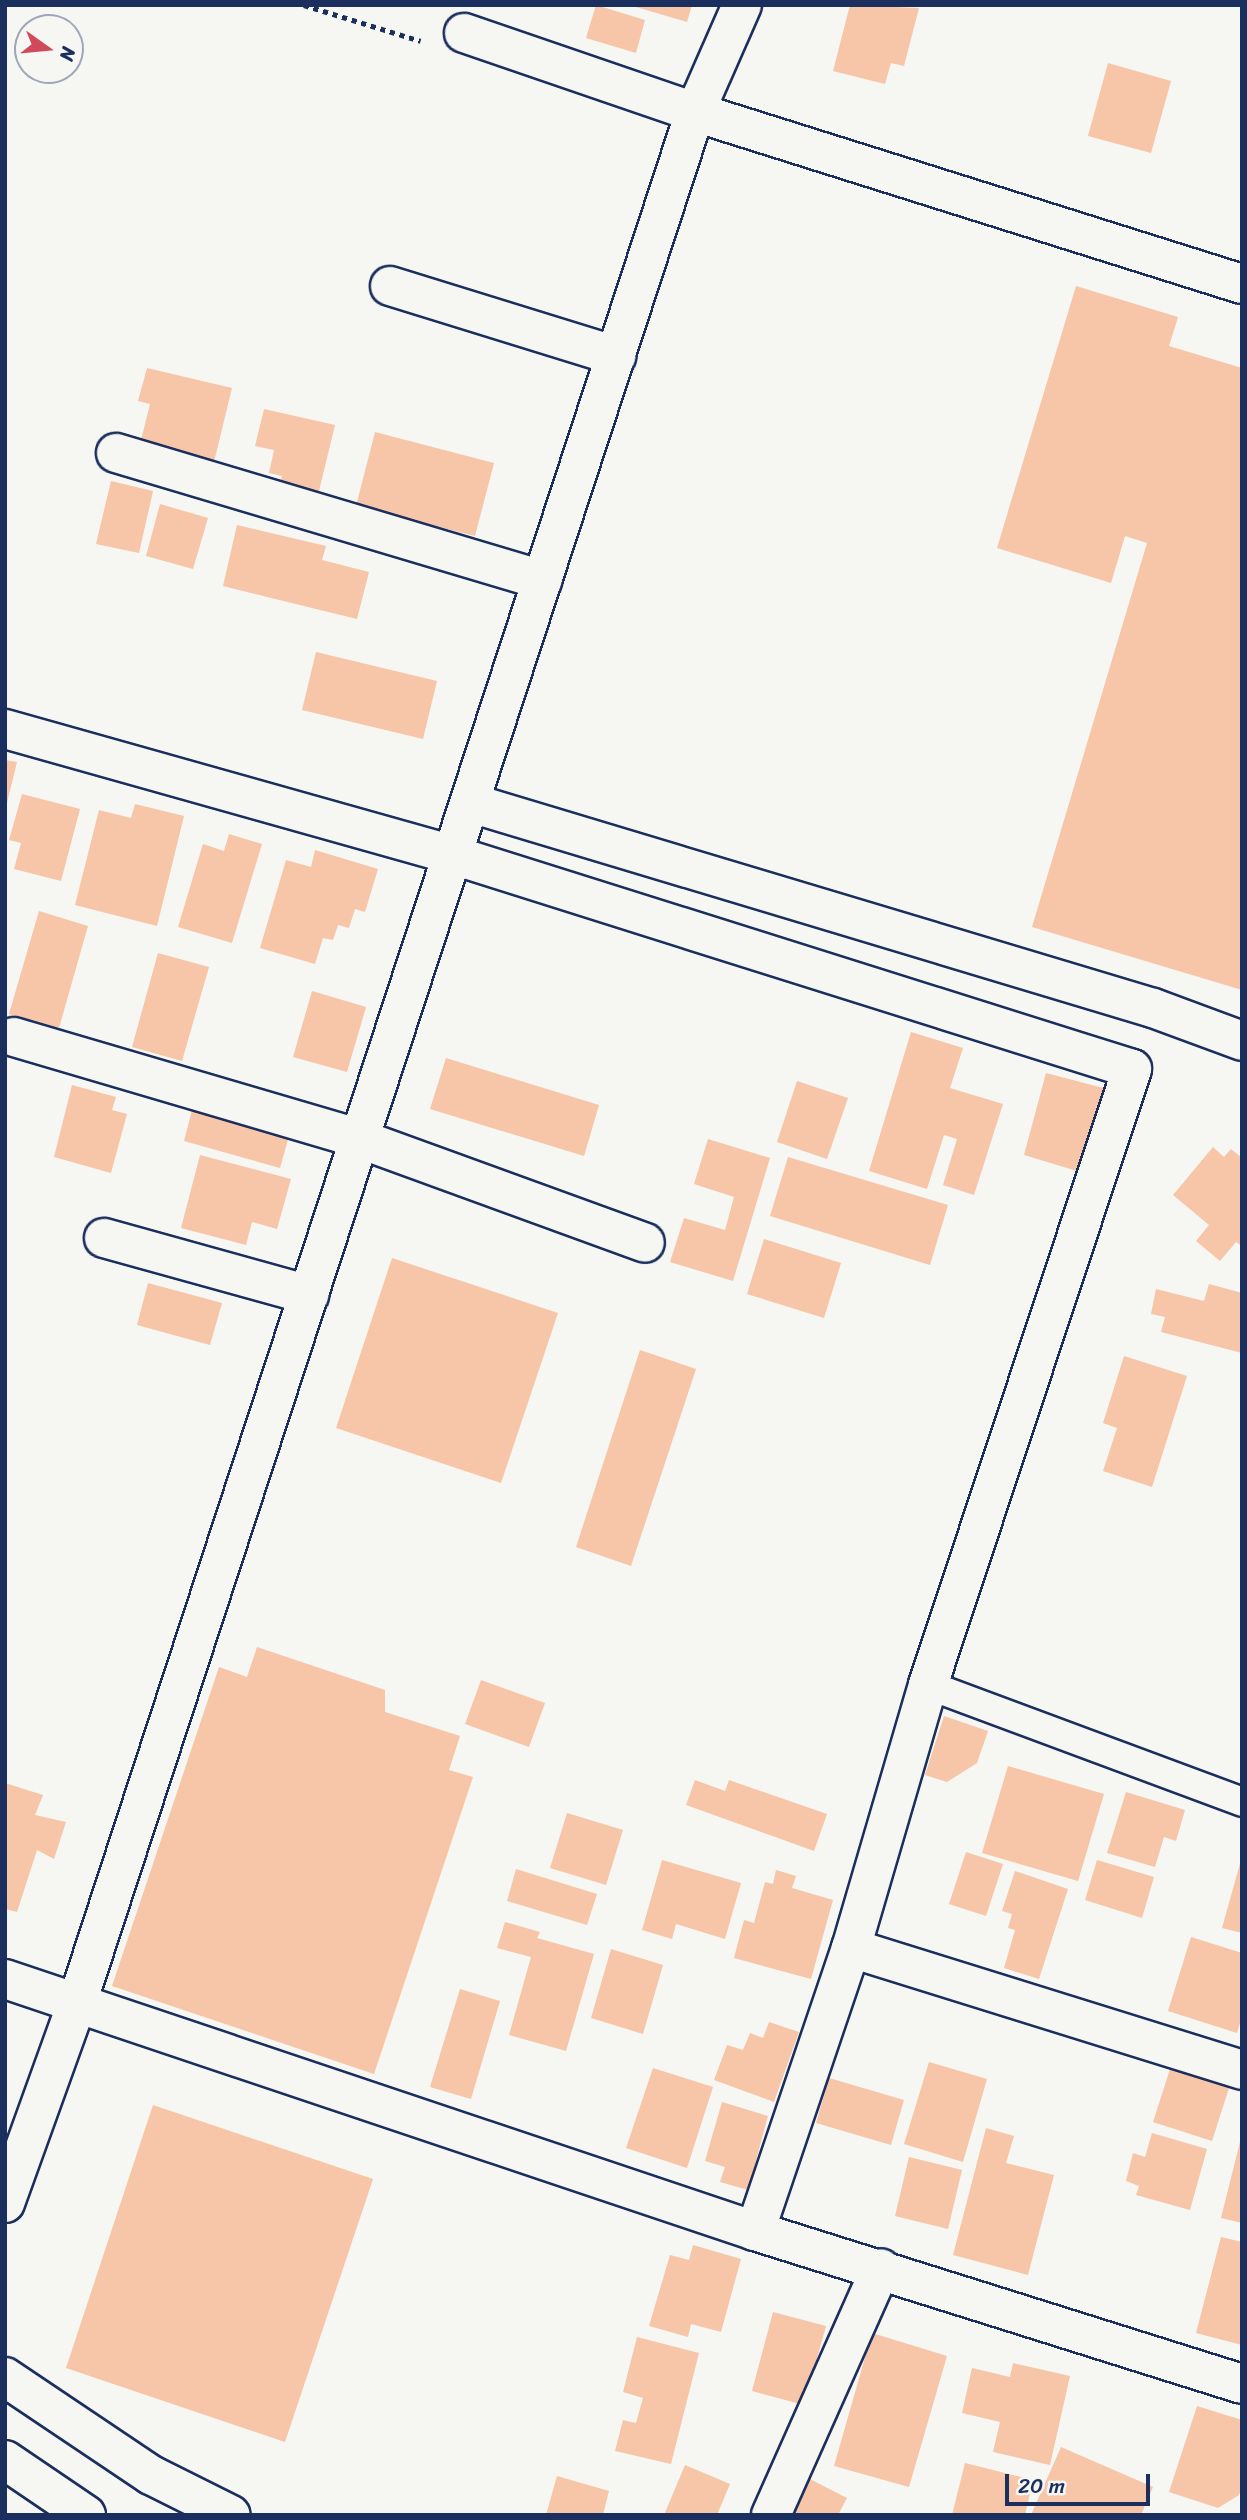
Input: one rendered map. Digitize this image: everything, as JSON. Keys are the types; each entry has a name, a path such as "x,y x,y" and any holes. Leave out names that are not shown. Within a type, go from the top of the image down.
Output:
{"street":[{"path":"5,2203 77,2003 695,112 742,5"},
{"path":"464,33 695,112 1242,284"},
{"path":"390,286 616,356"},
{"path":"116,453 543,580"},
{"path":"5,729 453,855 1132,1069 928,1685 851,1948 755,2231"},
{"path":"471,803 1153,1008 1242,1041"},
{"path":"14,1037 360,1139 645,1243"},
{"path":"104,1238 309,1295"},
{"path":"851,1948 1242,2070"},
{"path":"5,1979 755,2231 881,2268 1242,2384"},
{"path":"771,2515 881,2268"},
{"path":"5,2377 151,2475 231,2515"},
{"path":"5,2460 86,2515"}],"lane":[{"path":"928,1685 1242,1802"}],"building":[{"path":"596,5 645,20 636,53 586,38"},
{"path":"629,5 692,5 687,22"},
{"path":"850,5 919,8 904,66 891,63 885,84 833,71"},
{"path":"1108,63 1171,81 1151,153 1088,136"},
{"path":"1076,286 1178,317 1169,346 1242,368 1242,990 1032,927 1147,543 1125,536 1111,583 997,548"},
{"path":"147,368 232,388 214,462 140,444 150,404 138,401"},
{"path":"264,409 335,425 318,495 279,486 282,476 269,473 274,450 255,446"},
{"path":"375,432 494,463 475,536 356,506"},
{"path":"111,481 153,491 139,553 96,544"},
{"path":"160,504 208,518 193,569 146,556"},
{"path":"237,525 326,546 322,560 369,572 357,619 223,586"},
{"path":"316,652 437,681 423,739 302,710"},
{"path":"5,760 17,762 6,807 5,807"},
{"path":"22,794 80,809 61,881 14,869 21,843 9,840"},
{"path":"135,804 184,816 157,926 75,905 99,810 131,818"},
{"path":"229,834 262,844 232,943 178,927 203,844 224,851"},
{"path":"315,850 378,869 365,912 355,909 349,928 338,925 333,940 323,938 315,964 260,948 286,860 311,867"},
{"path":"39,911 88,926 59,1028 9,1014"},
{"path":"158,953 209,967 182,1061 132,1047"},
{"path":"312,991 366,1007 347,1072 293,1057"},
{"path":"911,1032 963,1048 950,1088 1003,1104 974,1195 943,1185 957,1139 944,1135 927,1189 869,1171"},
{"path":"446,1058 599,1105 584,1156 430,1109"},
{"path":"1046,1073 1107,1089 1077,1171 1024,1155"},
{"path":"797,1081 848,1098 827,1159 777,1142"},
{"path":"72,1085 116,1097 112,1110 127,1114 111,1173 54,1157"},
{"path":"192,1110 289,1136 280,1168 184,1141"},
{"path":"708,1139 770,1158 733,1281 670,1262 684,1218 725,1230 734,1197 694,1184"},
{"path":"1213,1147 1224,1157 1231,1149 1242,1158 1242,1246 1236,1242 1220,1261 1196,1241 1209,1225 1173,1195"},
{"path":"200,1155 291,1179 277,1229 252,1222 246,1245 181,1228"},
{"path":"788,1157 948,1205 930,1265 770,1216"},
{"path":"764,1239 841,1263 824,1318 747,1294"},
{"path":"392,1258 558,1313 501,1483 336,1428"},
{"path":"148,1283 222,1303 210,1345 137,1325"},
{"path":"1209,1284 1242,1293 1242,1353 1161,1332 1165,1317 1151,1314 1156,1289 1204,1301"},
{"path":"640,1350 696,1369 631,1566 576,1547"},
{"path":"1124,1356 1187,1376 1152,1487 1103,1471 1117,1428 1103,1423"},
{"path":"257,1647 385,1690 385,1712 460,1736 449,1770 473,1777 374,2074 112,1986 219,1667 247,1677"},
{"path":"481,1680 545,1703 529,1747 465,1724"},
{"path":"944,1716 988,1731 977,1763 947,1782 925,1775"},
{"path":"1008,1766 1104,1794 1078,1881 982,1853"},
{"path":"695,1780 725,1791 729,1780 827,1814 814,1851 686,1805"},
{"path":"5,1783 43,1795 35,1815 66,1822 54,1859 37,1850 17,1912 5,1909"},
{"path":"1126,1792 1185,1810 1176,1841 1164,1837 1155,1867 1107,1853"},
{"path":"567,1813 623,1830 606,1885 550,1868"},
{"path":"966,1852 1003,1864 986,1916 949,1904"},
{"path":"662,1860 741,1883 725,1939 676,1924 672,1939 642,1930"},
{"path":"1097,1860 1154,1877 1142,1918 1085,1900"},
{"path":"1242,1860 1242,1933 1222,1928"},
{"path":"516,1869 597,1894 587,1925 507,1901"},
{"path":"776,1870 796,1876 792,1888 833,1900 811,1979 734,1958 744,1920 754,1923 765,1882 773,1884"},
{"path":"1015,1871 1068,1889 1039,1979 1004,1968 1015,1930 1008,1928 1012,1914 1002,1911"},
{"path":"505,1922 540,1932 537,1938 594,1954 566,2051 509,2035 531,1957 497,1948"},
{"path":"1191,1937 1242,1953 1242,2016 1237,2033 1168,2011"},
{"path":"611,1949 663,1965 643,2034 591,2018"},
{"path":"460,1989 500,2001 471,2099 430,2087"},
{"path":"769,2022 799,2032 774,2102 714,2080 727,2045 743,2050 750,2033 763,2038"},
{"path":"929,2062 987,2079 963,2162 904,2144"},
{"path":"653,2068 713,2087 687,2168 626,2148"},
{"path":"1170,2069 1229,2088 1212,2141 1153,2122"},
{"path":"829,2078 904,2100 891,2145 816,2123"},
{"path":"722,2102 768,2116 748,2190 720,2182 725,2167 705,2161"},
{"path":"153,2105 373,2179 285,2442 66,2368"},
{"path":"986,2128 1014,2136 1006,2163 1054,2175 1028,2275 953,2255"},
{"path":"1152,2133 1207,2149 1190,2210 1136,2195 1139,2186 1126,2181 1133,2153 1145,2157"},
{"path":"1242,2138 1242,2223 1221,2218"},
{"path":"909,2157 962,2170 948,2229 895,2216"},
{"path":"1221,2237 1242,2242 1242,2345 1196,2333"},
{"path":"693,2245 741,2259 721,2332 691,2324 688,2337 649,2326 670,2255 689,2260"},
{"path":"773,2312 826,2326 804,2405 752,2391"},
{"path":"872,2333 947,2356 909,2487 834,2466"},
{"path":"637,2337 699,2353 671,2464 615,2451 623,2420 636,2423 643,2398 623,2392"},
{"path":"1013,2363 1070,2376 1050,2465 993,2452 1000,2422 962,2413 972,2368 1010,2377"},
{"path":"1197,2406 1242,2420 1242,2486 1239,2495 1218,2508 1169,2492"},
{"path":"1061,2447 1153,2487 1141,2515 1031,2515"},
{"path":"965,2463 1033,2480 1025,2515 952,2515"},
{"path":"685,2465 730,2484 717,2515 664,2515"},
{"path":"557,2476 609,2491 603,2515 546,2515"},
{"path":"804,2476 847,2498 838,2515 784,2515"}]}
